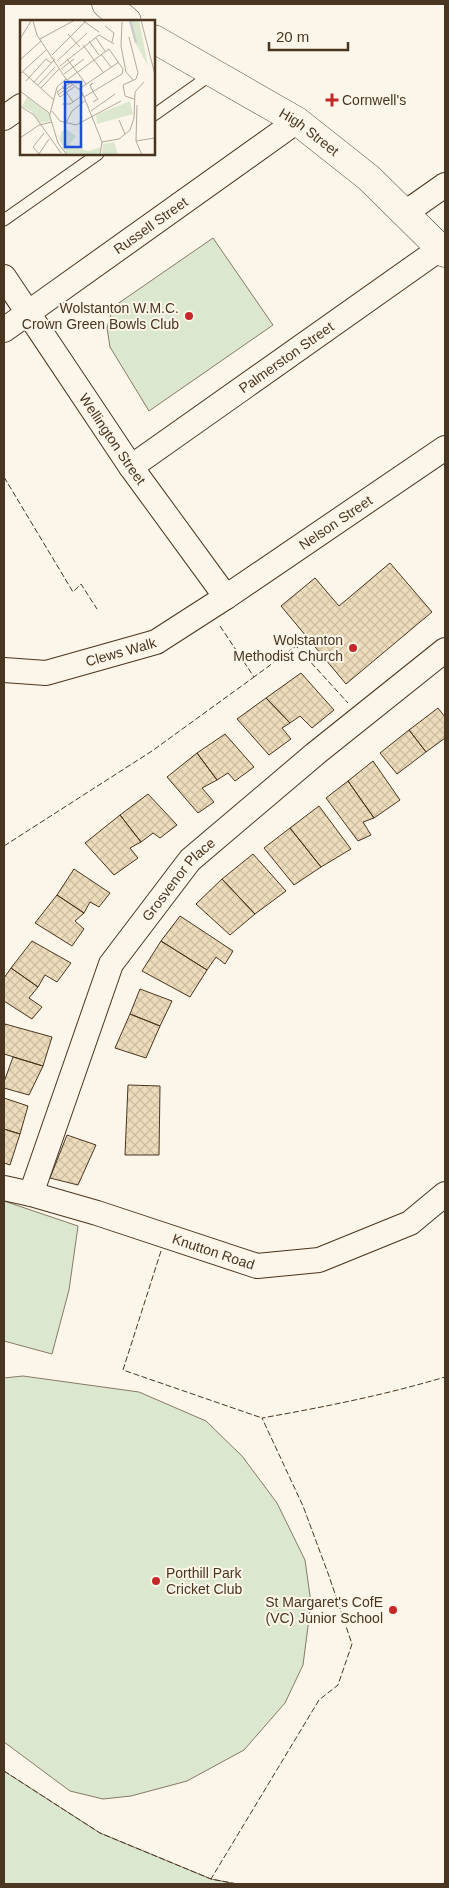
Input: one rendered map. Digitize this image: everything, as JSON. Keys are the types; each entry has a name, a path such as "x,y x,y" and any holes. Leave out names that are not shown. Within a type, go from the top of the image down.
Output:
{"main road":[{"path":"106,4 126,20"},
{"name":"High Street","path":"155,40 297,121 369,178 443,250"}],"street":[{"path":"4,118 20,107"},
{"name":"Russell Street","path":"4,330 297,121"},
{"path":"405,213 445,185"},
{"name":"Palmerston Street","path":"131,468 443,250"},
{"name":"Wellington Street","path":"4,277 131,468 226,597"},
{"name":"Nelson Street","path":"226,597 445,448"},
{"name":"Clews Walk","path":"4,670 46,673 156,642 226,597"},
{"name":"Grosvenor Place","path":"31,1194 111,964 173,882 190,860 315,754 445,650"},
{"name":"Knutton Road","path":"4,1188 31,1194 257,1266 319,1260 410,1223 445,1194"}],"lane":[{"path":"155,114 212,74"},
{"path":"4,220 97,155"}],"green space":[{"name":"Wolstanton W.M.C. Crown Green Bowls Club","path":"213,238 273,325 149,411 110,347 107,328 113,307"},
{"path":"4,1201 78,1226 69,1290 52,1354 4,1341"},
{"name":"Porthill Park Cricket Club","path":"23,1376 139,1392 206,1421 242,1456 277,1503 305,1560 311,1603 303,1665 285,1703 244,1750 187,1781 131,1796 103,1799 70,1791 4,1742 4,1378"},
{"path":"4,1771 100,1833 211,1879 237,1884 4,1884"}],"building":[{"name":"Wolstanton Methodist Church","path":"390,563 432,612 346,684 281,606 315,578 339,606"},
{"path":"301,673 334,710 312,728 300,716 290,723 266,698"},
{"path":"266,698 290,723 282,728 291,739 269,755 237,719"},
{"path":"438,708 445,717 445,738 426,752 409,730"},
{"path":"409,730 426,752 397,774 380,753"},
{"path":"225,734 254,767 235,781 228,773 217,780 197,753"},
{"path":"197,753 217,780 202,788 214,802 198,813 167,777"},
{"path":"373,761 400,800 374,818 348,781"},
{"path":"348,781 374,818 363,822 371,835 358,841 326,798"},
{"path":"148,794 177,825 160,838 153,833 141,842 120,815"},
{"path":"319,806 351,849 321,867 290,828"},
{"path":"120,815 141,842 130,848 138,858 114,875 85,843"},
{"path":"290,828 321,867 294,885 264,848"},
{"path":"253,854 286,891 255,914 222,879"},
{"path":"74,869 110,893 99,907 90,902 84,913 57,895"},
{"path":"222,879 255,914 230,935 196,904"},
{"path":"57,895 84,913 75,921 84,929 72,946 35,923"},
{"path":"180,916 233,951 225,964 216,957 207,970 161,941"},
{"path":"32,941 71,963 57,982 45,975 38,987 11,968"},
{"path":"161,941 207,970 190,997 142,971"},
{"path":"11,968 38,987 29,998 42,1007 32,1019 4,1001 4,978"},
{"path":"140,989 172,1001 160,1026 130,1014"},
{"path":"130,1014 160,1026 146,1058 115,1048"},
{"path":"5,1024 52,1037 43,1066 4,1054"},
{"path":"13,1057 43,1066 29,1095 4,1088 4,1082"},
{"path":"128,1085 160,1086 159,1155 125,1155"},
{"path":"4,1098 28,1106 20,1134 4,1129"},
{"path":"4,1129 20,1134 10,1165 4,1163"},
{"path":"67,1135 96,1145 78,1185 50,1178"}],"fence":[{"path":"4,477 73,592 81,584 97,609"},
{"path":"220,626 254,677 296,646 348,703"},
{"path":"4,846 152,751 254,677"},
{"path":"161,1251 123,1370 262,1418"},
{"path":"237,1884 211,1879 319,1700 338,1685 352,1644 303,1506 262,1418 354,1400 445,1377"},
{"path":"4,1771 100,1833 211,1879"},
{"path":"440,1884 445,1883"}],"place":[{"name":"Cornwell's","path":"332,100"},
{"name":"Wolstanton W.M.C. Crown Green Bowls Club","path":"189,316"},
{"name":"Wolstanton Methodist Church","path":"353,648"},
{"name":"Porthill Park Cricket Club","path":"156,1581"},
{"name":"St Margaret's CofE (VC) Junior School","path":"393,1610"}]}
